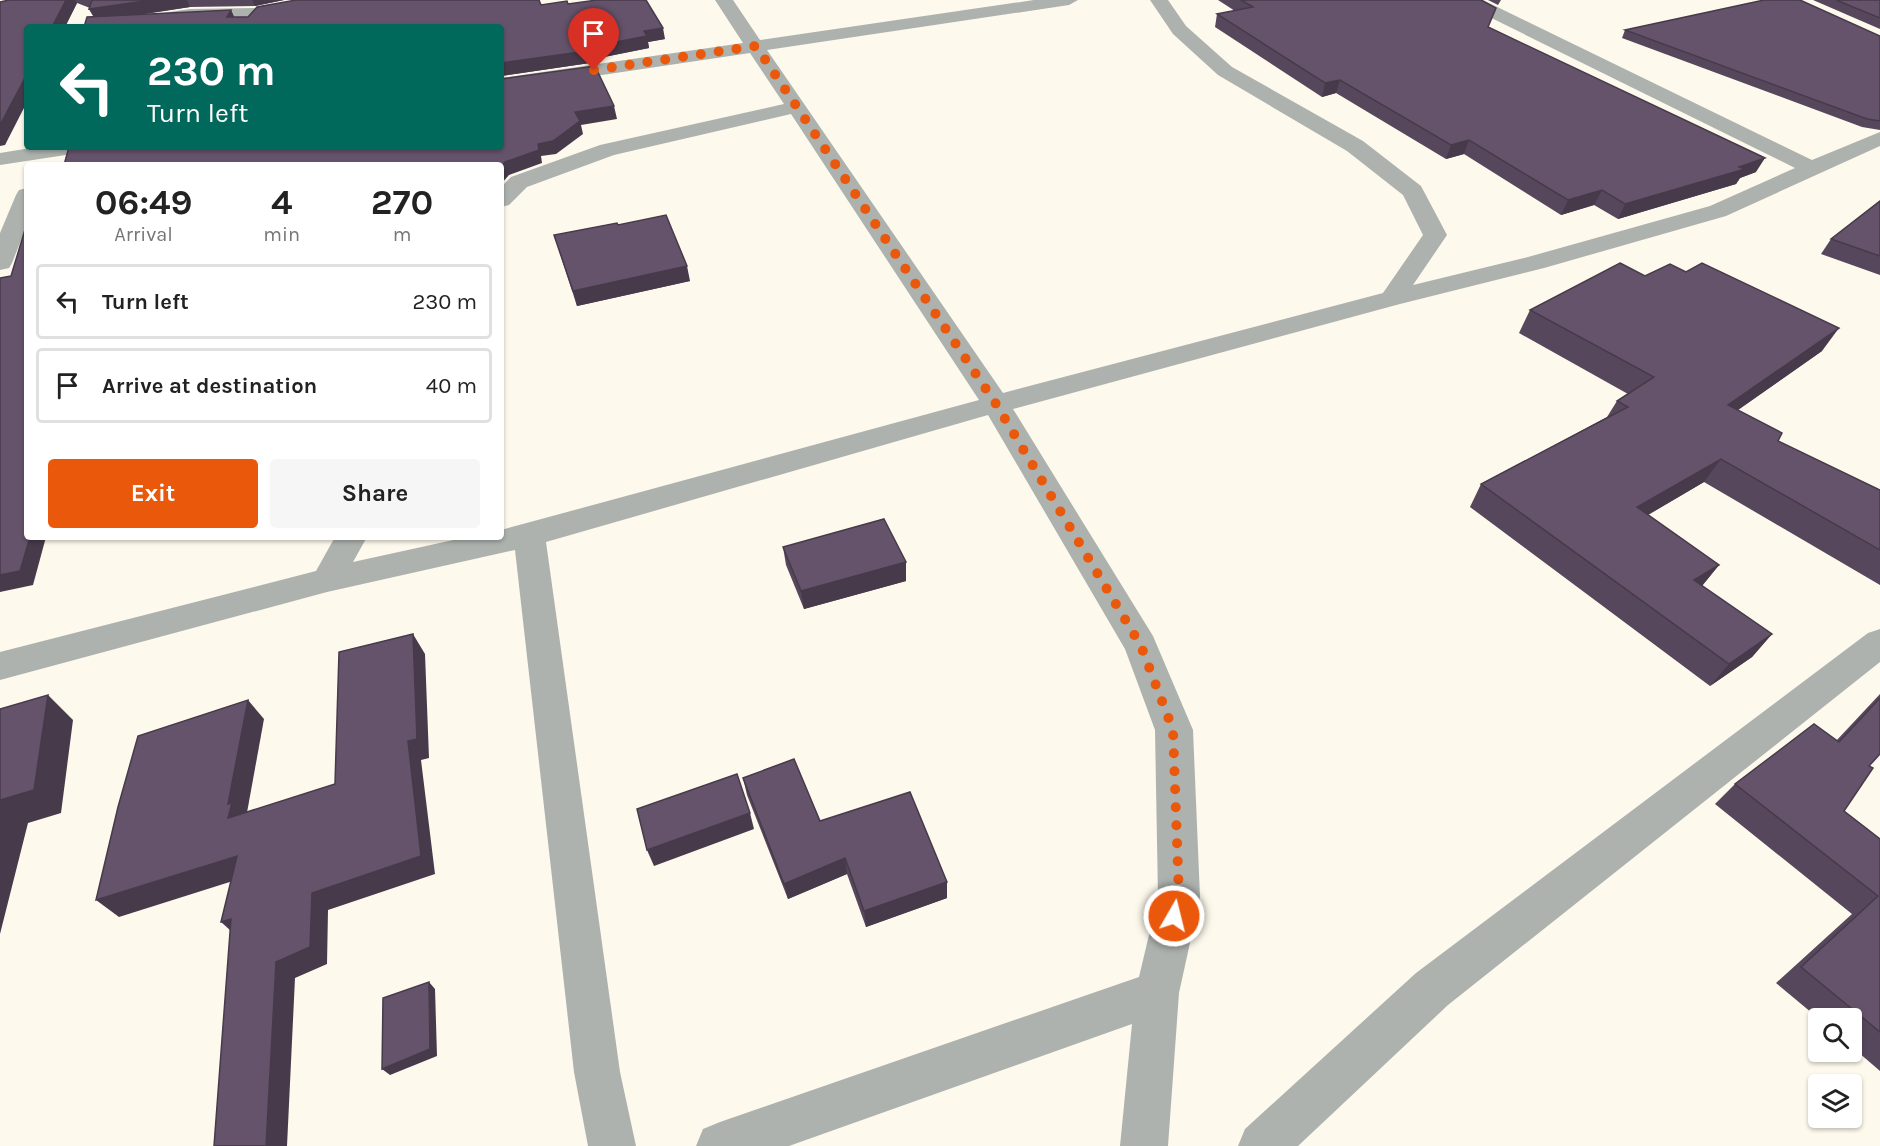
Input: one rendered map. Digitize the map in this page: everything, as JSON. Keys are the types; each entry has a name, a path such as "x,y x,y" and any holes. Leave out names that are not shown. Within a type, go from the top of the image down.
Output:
{"street":[{"path":"724,0 798,106 996,404 1141,646 1173,730 1179,897 1157,993 1144,1146"},
{"path":"504,84 1069,0"},
{"path":"1159,0 1179,30 1225,71 1355,146 1413,191 1435,235 1392,298"},
{"path":"1469,0 1813,170"},
{"path":"120,24 190,14 263,11 247,24"},
{"path":"504,197 519,182 608,150 798,106"},
{"path":"0,666 327,580 529,535 996,404 1392,298 1535,263 1718,211 1880,138"},
{"path":"0,159 41,159 70,150"},
{"path":"0,263 24,203"},
{"path":"529,535 597,1072 612,1146"},
{"path":"327,580 349,540"},
{"path":"1262,1146 1432,989 1880,643"},
{"path":"720,1146 1157,993"}],"building":[{"path":"66,0 54,24 24,24 24,80 0,125 0,2"},
{"path":"92,0 152,0 89,9"},
{"path":"296,0 539,0 541,5 567,1 568,4 597,0 646,0 663,28 644,31 647,36 585,48 587,51 504,63 504,24 85,24 87,17 231,10 227,17 248,17 257,7"},
{"path":"1241,0 1481,0 1496,8 1488,27 1765,158 1739,167 1745,169 1625,204 1602,190 1568,200 1469,140 1451,145 1340,80 1325,83 1217,14 1253,7"},
{"path":"1764,0 1800,0 1880,36 1880,121 1867,119 1625,30"},
{"path":"1836,0 1880,0 1880,18"},
{"path":"595,66 614,106 575,112 580,121 553,141 538,144 539,150 504,163 65,162 68,150 504,150 504,79"},
{"path":"1880,201 1880,256 1831,239"},
{"path":"666,215 687,266 573,291 554,235"},
{"path":"24,233 24,540 29,540 20,571 0,575 0,278 11,276"},
{"path":"1620,263 1645,276 1670,264 1686,272 1702,263 1839,328 1728,405 1782,433 1778,441 1880,490 1880,550 1721,459 1637,507 1719,565 1694,580 1772,634 1729,664 1481,484 1628,407 1617,401 1654,377 1530,310"},
{"path":"884,519 906,562 801,591 783,547"},
{"path":"413,634 417,739 408,741 421,856 312,893 310,947 276,962 266,1146 214,1146 231,919 221,922 237,856 96,900 138,736 248,700 228,804 232,803 228,818 335,784 339,652"},
{"path":"48,695 34,790 0,800 0,709"},
{"path":"1880,698 1880,754 1869,766 1873,768 1844,811 1880,839 1880,1032 1862,1017 1862,1008 1851,1008 1801,967 1878,896 1735,784 1814,724 1839,742"},
{"path":"794,759 820,821 910,792 947,882 864,911 845,858 784,884 743,778"},
{"path":"737,774 750,813 647,850 637,809"},
{"path":"429,982 430,1049 382,1069 383,998"}],"route":[{"path":"594,70 756,46 798,106 996,404 1141,646 1173,730 1179,897 1174,916"}]}
